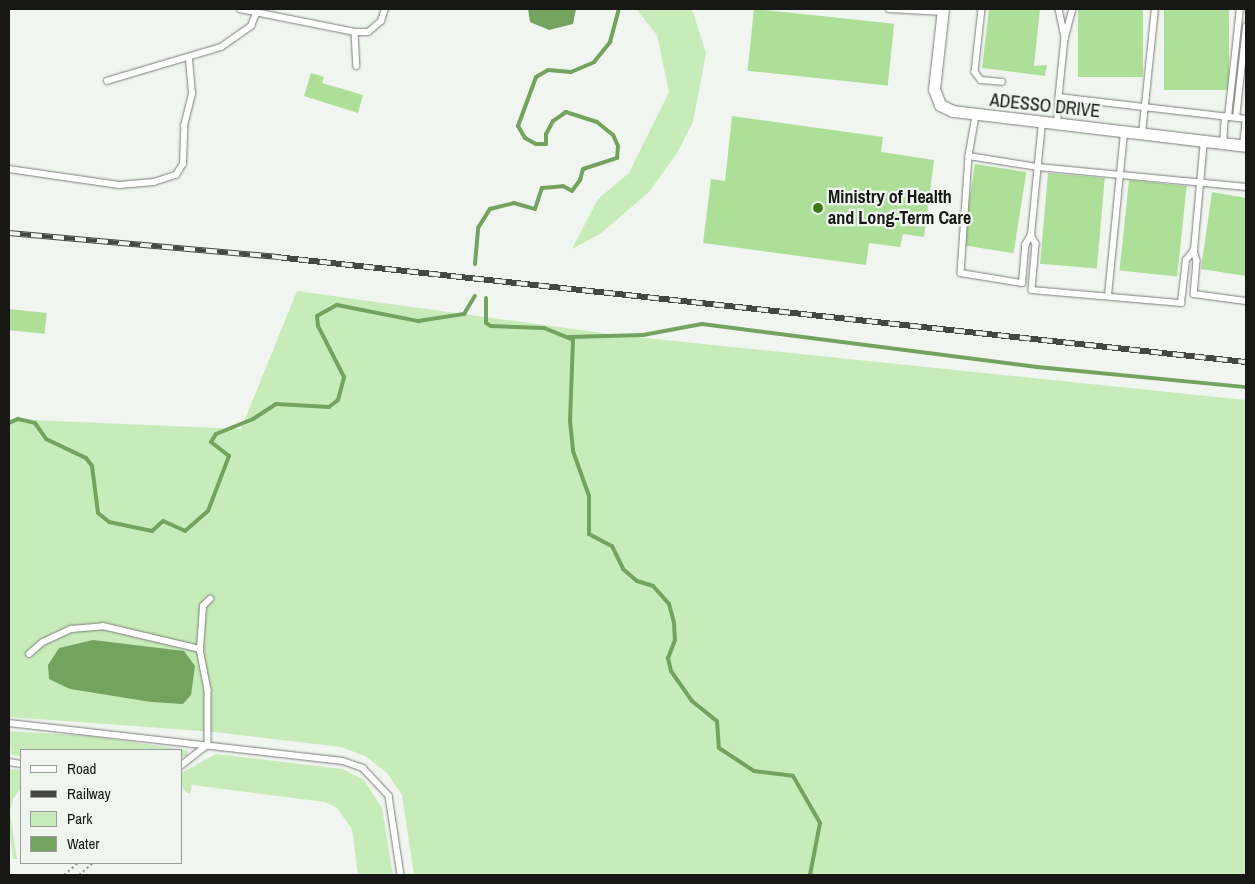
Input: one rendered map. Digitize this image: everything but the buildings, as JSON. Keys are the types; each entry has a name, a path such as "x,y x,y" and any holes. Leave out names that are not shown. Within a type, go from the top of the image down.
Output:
{"street":[{"name":"ADESSO DRIVE","path":"943,10 934,89 936,100 953,111 976,116 1245,146"}],"lane":[{"path":"240,9 258,10 355,32 368,32 381,21 384,9"},
{"path":"889,9 943,10"},
{"path":"982,9 975,72 981,80 1002,82"},
{"path":"1059,9 1065,38"},
{"path":"1057,125 1065,38 1073,9"},
{"path":"1142,134 1155,9"},
{"path":"1223,144 1240,9"},
{"path":"107,81 189,59 220,47 251,26 258,10"},
{"path":"1236,118 1246,27"},
{"path":"355,32 357,66"},
{"path":"9,169 119,185 154,182 176,175 183,164 184,126 192,94 189,59"},
{"path":"1059,97 1246,119 1245,146"},
{"path":"976,116 969,156 961,273 1022,283 1025,245 1031,235 1042,123"},
{"path":"1108,296 1124,132"},
{"path":"1204,141 1202,183 1194,250 1197,261 1194,294 1246,301"},
{"path":"969,156 1038,167 1246,188"},
{"path":"1031,235 1036,244 1032,290 1181,303 1186,260 1194,250"},
{"path":"208,745 208,690 200,649 203,606 210,599"},
{"path":"29,654 43,642 72,629 103,626 200,649"},
{"path":"9,723 344,761 363,768 389,796 401,875"},
{"path":"182,765 208,745"}],"path":[{"path":"64,875 77,864"},
{"path":"79,875 92,864"}],"green space":[{"path":"636,9 692,9 706,53 693,122 677,153 649,192 600,234 572,249 598,199 629,173 669,92 657,35"},
{"path":"297,291 616,335 1246,400 1246,875 414,875 402,795 387,773 365,756 341,747 215,732 9,717 9,419 241,429"},
{"path":"9,731 90,736 180,749 20,749 20,756 11,755"},
{"path":"182,749 187,750 188,755 182,758"},
{"path":"216,754 342,769 364,780 382,808 393,875 358,875 352,829 337,808 325,802 192,785 190,794 182,787 182,772"},
{"path":"9,769 20,770 20,789 13,799 10,812 17,859 13,859 9,830"}],"water":[{"path":"528,9 576,9 573,24 549,30 530,22"},
{"path":"93,640 184,651 195,666 191,695 183,704 151,702 70,689 49,679 48,665 59,648"}],"waterway":[{"path":"475,264 478,228 490,209 514,203 535,209 542,188 563,186 572,191 580,180 583,169 617,158 618,146 613,135 597,122 566,112 553,121 546,134 546,144 536,144 525,138 518,126 536,77 548,70 571,72 594,62 610,42 619,9"},
{"path":"9,423 18,419 35,423 46,439 86,458 92,466 98,513 109,522 152,531 163,521 185,531 208,511 229,456 211,442 216,434 253,419 276,404 329,407 338,400 344,377 318,326 317,316 337,305 418,321 464,314 475,296"},
{"path":"486,298 486,323 491,326 544,328 573,340 570,421 573,451 589,496 589,534 612,546 623,569 637,581 653,586 669,604 674,623 675,640 668,658 671,671 692,701 717,721 719,748 754,771 793,776 820,823 810,875"},
{"path":"569,337 643,335 702,324 1037,367 1246,387"}],"railway":[{"path":"9,233 276,257 1246,362"}],"place":[{"name":"Ministry of Health and Long-Term Care","path":"818,208"}]}
